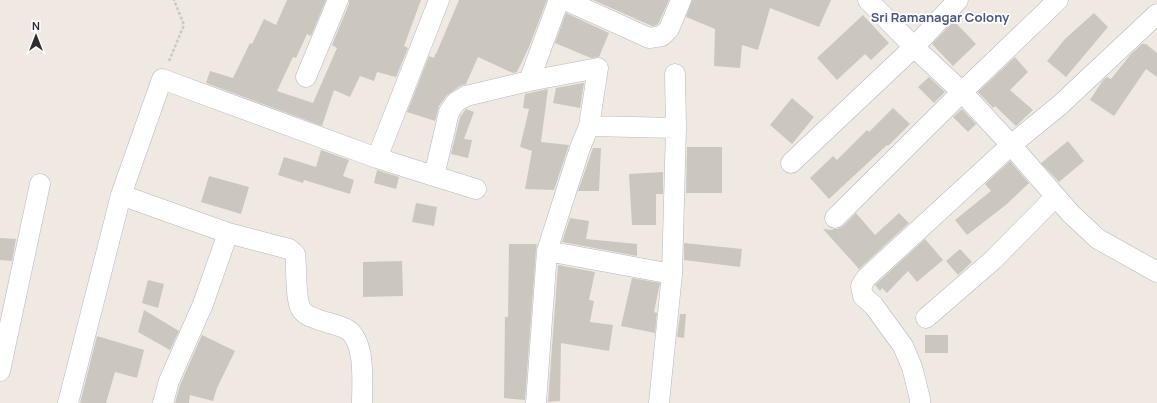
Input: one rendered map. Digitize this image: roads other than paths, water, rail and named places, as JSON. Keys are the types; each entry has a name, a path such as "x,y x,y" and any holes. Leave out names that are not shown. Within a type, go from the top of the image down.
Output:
{"street":[{"path":"306,77 338,0"},
{"path":"377,158 439,0"},
{"path":"529,81 559,0"},
{"path":"564,0 649,38 662,36 669,29 681,0"},
{"path":"868,0 914,47 962,92 1011,145 1055,197 1098,240 1157,272"},
{"path":"791,163 914,47 958,0"},
{"path":"835,218 962,92 1058,0"},
{"path":"920,403 912,367 903,346 874,306 863,296 861,286 866,278 1011,145 1060,105 1157,14"},
{"path":"434,176 449,112 456,102 466,96 529,81 598,68 589,126 580,148 547,251 536,403"},
{"path":"659,403 672,274 676,128 675,74"},
{"path":"68,403 121,195 162,79 377,158 476,190"},
{"path":"589,126 676,128"},
{"path":"0,371 40,184"},
{"path":"121,195 228,232 289,249 295,254 297,265 298,303 302,311 311,317 348,330 356,341 362,358 362,403"},
{"path":"926,318 993,260 1055,197"},
{"path":"163,403 169,381 203,304 228,232"},
{"path":"547,251 672,274"}],"district":[{"name":"Sri Ramanagar Colony","path":"940,17"}]}
